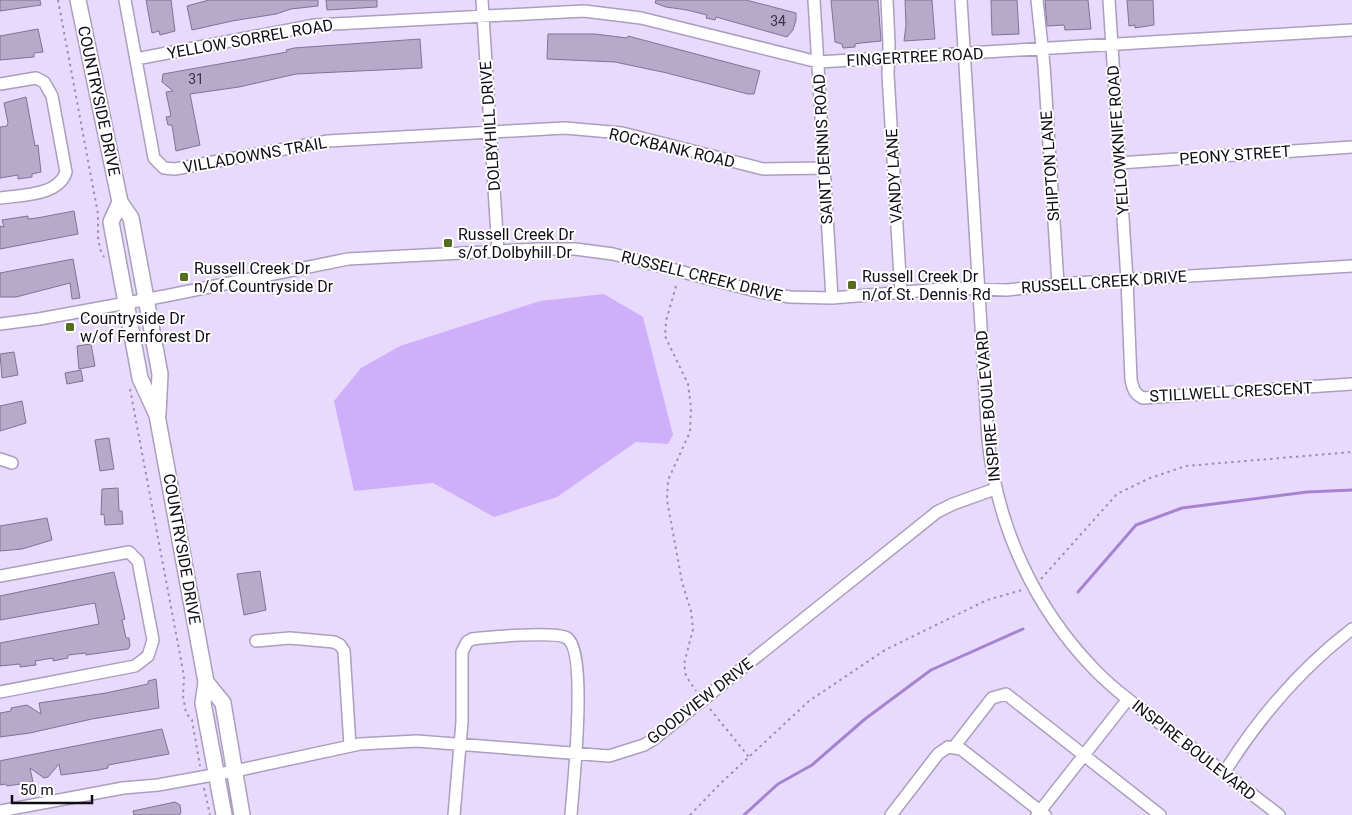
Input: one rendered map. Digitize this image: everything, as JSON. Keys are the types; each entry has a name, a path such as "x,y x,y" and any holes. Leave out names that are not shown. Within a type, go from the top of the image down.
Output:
{"main road":[{"name":"COUNTRYSIDE DRIVE","path":"78,0 120,202 131,218 160,374 158,415 206,682 202,703 209,775 224,815"},
{"name":"COUNTRYSIDE DRIVE","path":"120,202 111,222 140,378 158,415"},
{"name":"COUNTRYSIDE DRIVE","path":"206,682 223,703 242,815"}],"street":[{"name":"VILLADOWNS TRAIL","path":"125,0 154,158 164,168 175,169 320,142 490,131"},
{"name":"DOLBYHILL DRIVE","path":"482,0 498,251"},
{"name":"SAINT DENNIS ROAD","path":"814,0 832,298"},
{"name":"VANDY LANE","path":"887,0 902,294"},
{"name":"INSPIRE BOULEVARD","path":"961,0 988,440 995,489 1005,522 1033,587 1049,612 1095,670 1128,699 1279,815"},
{"name":"SHIPTON LANE","path":"1037,0 1044,65 1058,284"},
{"name":"YELLOWKNIFE ROAD","path":"1109,0 1128,280"},
{"name":"FINGERTREE ROAD","path":"483,16 584,11 640,18 818,62 1352,30"},
{"name":"YELLOW SORREL ROAD","path":"136,59 315,25 483,16"},
{"path":"0,84 36,78 49,88 66,172 64,180 52,189 0,198"},
{"name":"ROCKBANK ROAD","path":"490,131 565,128 622,133 763,169 823,168"},
{"name":"PEONY STREET","path":"1119,162 1352,147"},
{"name":"RUSSELL CREEK DRIVE","path":"0,324 146,300 348,259 498,251 575,249 613,254 760,292 790,297 832,298 902,294 954,288 1007,290 1058,284 1352,266"},
{"name":"STILLWELL CRESCENT","path":"1128,280 1131,380 1138,396 1143,398 1219,394 1352,384"},
{"path":"0,459 12,463"},
{"name":"GOODVIEW DRIVE","path":"0,812 123,788 158,785 235,771 350,746 417,741 610,756 644,745 937,512 952,504 995,489"},
{"path":"0,576 130,552 138,561 153,640 151,652 143,662 129,668 0,692"},
{"path":"1224,772 1250,732 1296,678 1352,629"},
{"path":"454,815 460,743 461,661 467,642 483,638 554,635 568,639 575,652 578,709 571,815"},
{"path":"256,641 290,638 334,642 340,645 344,650 350,746"},
{"path":"954,748 992,698 1006,694 1160,815"},
{"path":"891,815 938,754 948,747 961,749 1041,814 1128,699"}],"path":[{"path":"58,0 98,214 100,249 106,260"},
{"path":"676,286 666,321 665,336 688,384 692,407 690,432 668,480 667,500 682,582 691,611 693,629 684,664 686,676 702,700 749,757"},
{"path":"128,380 184,676 186,713 192,720 209,775 210,815"},
{"path":"690,815 809,701 885,650 987,600 1033,587 1117,494 1150,478 1186,466 1352,452"}],"shaded area":[{"path":"604,294 643,317 673,435 668,444 636,442 557,497 494,517 433,483 354,491 334,401 361,368 400,346 540,301"}],"building":[{"path":"0,0 40,0 41,5 0,11"},
{"path":"146,0 171,0 175,31 160,35 159,31 152,33"},
{"path":"209,0 318,0 318,6 291,9 276,14 192,30 187,6"},
{"path":"326,0 377,0 377,7 327,10"},
{"path":"656,0 746,0 796,13 796,20 793,30 787,37 716,17 715,20 706,18 707,15 666,7 655,3"},
{"path":"831,0 878,0 881,41 855,44 855,47 843,48 842,44 835,42"},
{"path":"905,0 932,0 935,39 904,41 906,25"},
{"path":"991,0 1017,0 1019,34 992,35"},
{"path":"1045,0 1088,0 1091,29 1065,30 1064,25 1047,26"},
{"path":"1127,0 1153,0 1154,25 1135,28 1135,25 1129,26"},
{"path":"38,29 43,52 34,53 34,57 0,60 0,36"},
{"path":"548,34 595,34 627,38 628,36 760,71 754,94 748,94 615,62 547,59"},
{"path":"420,39 422,68 296,74 239,87 190,94 200,145 176,151 172,125 168,125 166,117 171,116 166,92 173,91 162,82 163,74 287,52 286,50 294,48"},
{"path":"26,97 35,146 38,145 41,172 32,174 32,177 18,179 18,175 0,178 0,127 7,126 8,123 4,103"},
{"path":"74,211 78,234 0,249 0,226 4,227 2,220 28,216 28,219 37,218"},
{"path":"73,259 80,298 72,299 70,283 16,297 0,297 0,273"},
{"path":"91,344 95,366 79,369 77,346"},
{"path":"14,352 18,375 2,378 0,354"},
{"path":"81,370 83,381 67,384 65,373"},
{"path":"22,401 26,423 0,431 0,406"},
{"path":"109,438 114,469 100,471 95,440"},
{"path":"118,488 119,511 122,511 123,524 105,525 104,514 101,515 102,489"},
{"path":"47,518 52,540 22,549 0,551 0,526"},
{"path":"260,571 266,610 244,615 237,574"},
{"path":"114,572 125,619 122,620 126,638 129,638 130,646 128,649 86,655 86,653 68,655 68,658 53,661 53,658 35,661 36,665 20,667 20,664 0,666 0,643 99,624 95,603 0,620 0,596"},
{"path":"156,679 159,708 0,737 0,713 11,711 11,708 27,705 41,714 39,703 106,693 148,684 148,681"},
{"path":"162,729 169,754 108,765 108,768 99,770 61,775 59,764 48,777 44,778 30,768 33,782 7,786 6,784 0,785 0,761"},
{"path":"175,802 180,805 181,813 179,815 134,815 133,811"}],"waterway":[{"path":"1078,592 1136,525 1182,508 1307,492 1352,490"},
{"path":"744,815 778,784 812,765 865,719 931,670 1023,629"}],"place":[{"name":"Russell Creek Dr s/of Dolbyhill Dr","path":"448,243"},
{"name":"Russell Creek Dr n/of Countryside Dr","path":"184,277"},
{"name":"Russell Creek Dr n/of St. Dennis Rd","path":"852,285"},
{"name":"Countryside Dr w/of Fernforest Dr","path":"70,327"}]}
